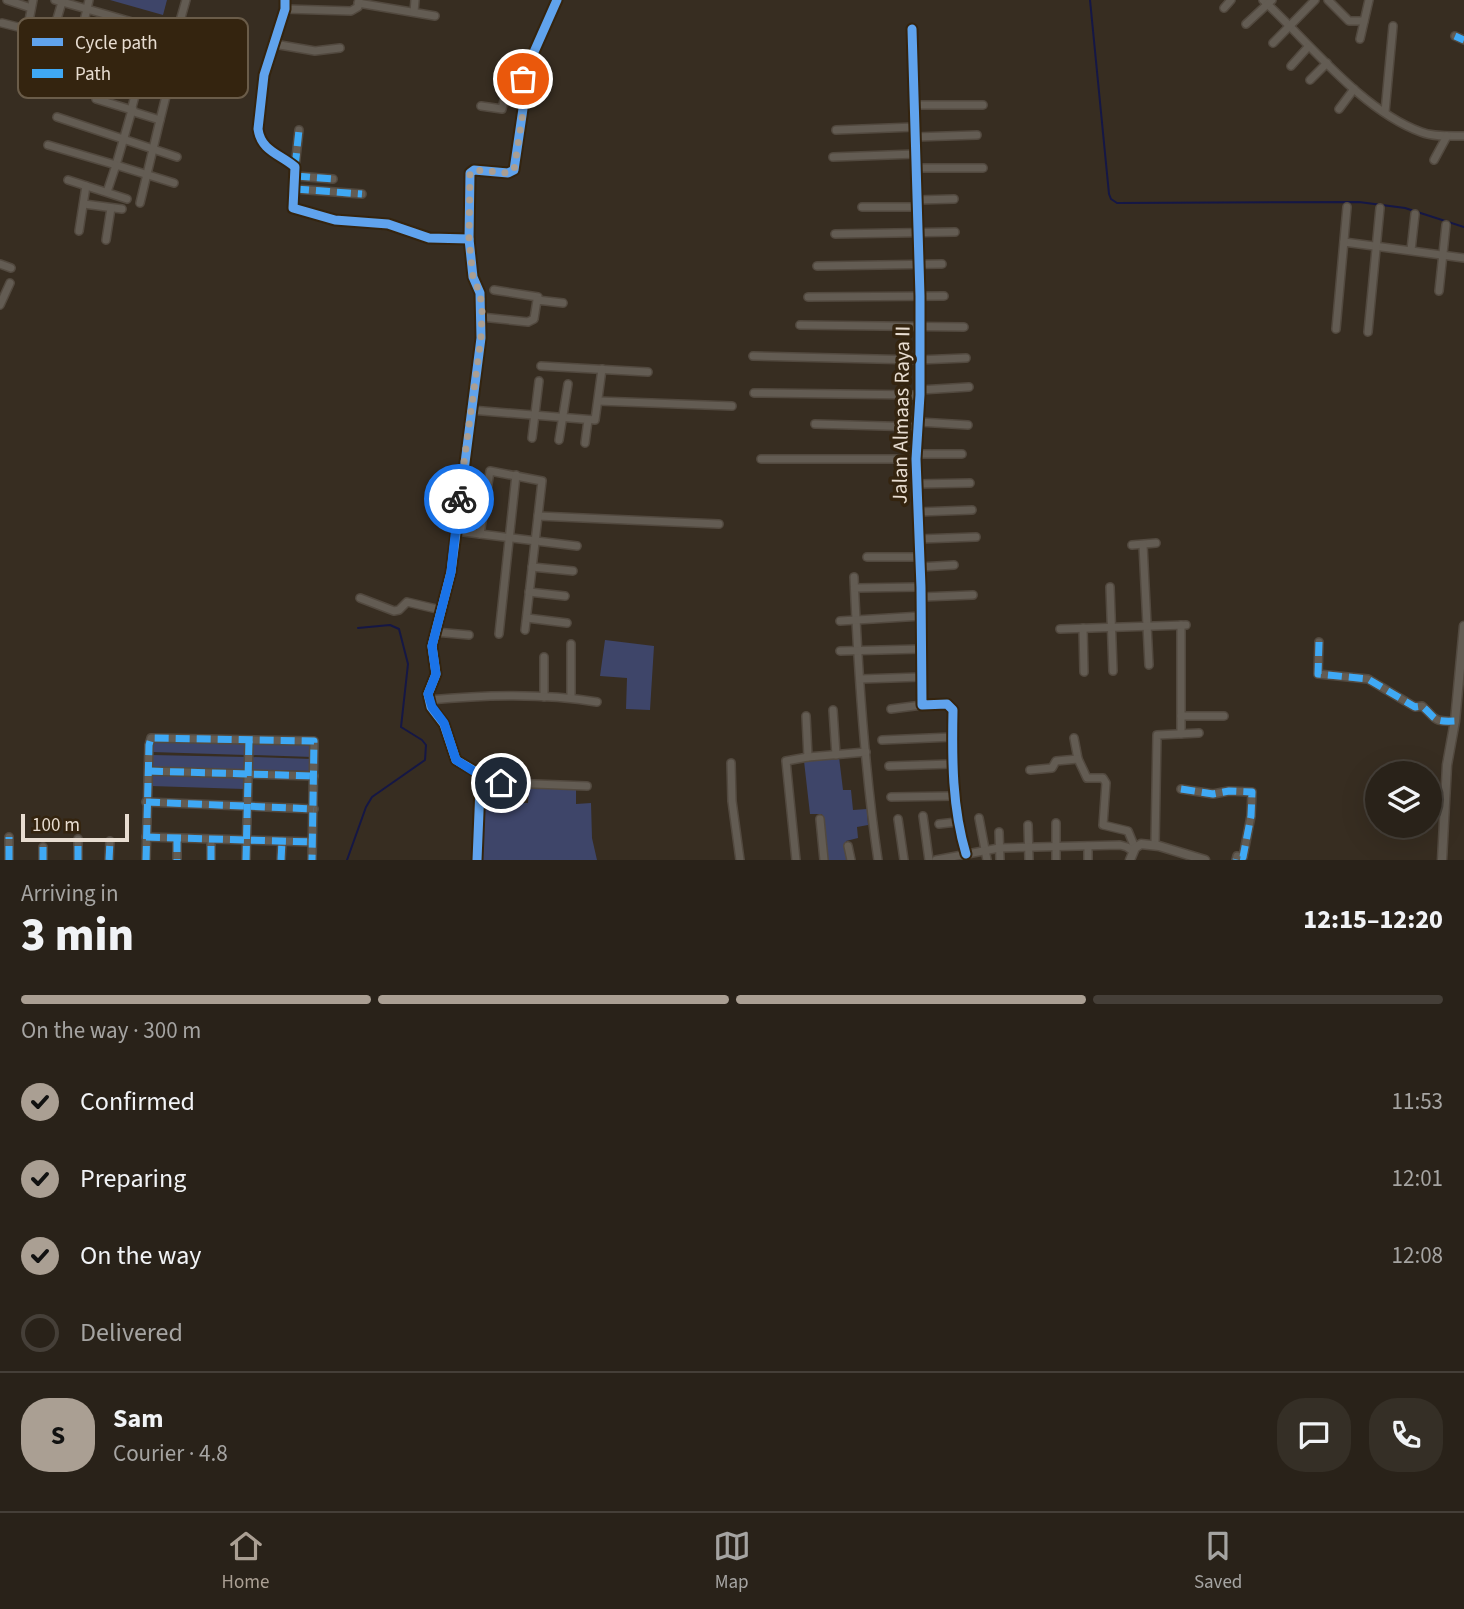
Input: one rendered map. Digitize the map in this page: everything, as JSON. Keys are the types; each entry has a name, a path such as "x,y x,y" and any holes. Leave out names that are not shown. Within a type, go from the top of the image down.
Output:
{"street":[{"path":"7,0 32,4"},
{"path":"85,18 89,0"},
{"path":"182,18 186,0"},
{"path":"414,12 415,0"},
{"path":"477,860 478,774 456,760 444,723 429,700 429,689 436,674 432,655 435,632 451,572 481,317 480,293 473,278 469,239 471,171 509,173 514,170 534,50 557,0"},
{"path":"1224,8 1231,0"},
{"path":"1273,43 1315,0"},
{"path":"1328,0 1343,17 1364,21"},
{"path":"1360,39 1369,0"},
{"path":"59,1 118,18"},
{"path":"295,167 264,146 259,137 260,95 285,4 351,11 355,10 358,1 385,4 435,16"},
{"path":"1246,24 1267,1 1308,47 1354,89 1385,112 1421,132 1464,136"},
{"path":"2,23 18,27"},
{"path":"1385,112 1393,26"},
{"name":"Jalan Almaas Raya II","path":"912,29 920,296 916,484 922,616 922,705"},
{"path":"1455,36 1464,40"},
{"path":"274,44 315,51 340,48"},
{"path":"1291,66 1308,47"},
{"path":"1310,80 1327,63"},
{"path":"481,106 502,109 509,78 528,80"},
{"path":"1339,109 1354,89"},
{"path":"107,192 134,98"},
{"path":"140,203 165,98"},
{"path":"96,99 160,120"},
{"path":"915,105 983,106"},
{"path":"57,117 177,157"},
{"path":"836,130 915,127"},
{"path":"299,130 293,208 326,219 381,222 429,238 469,239"},
{"path":"915,137 977,135"},
{"path":"1434,160 1447,136"},
{"path":"48,145 174,183"},
{"path":"833,157 916,154"},
{"path":"916,168 983,168"},
{"path":"296,176 333,179"},
{"path":"68,180 127,199"},
{"path":"79,231 86,186"},
{"path":"295,188 362,194"},
{"path":"862,207 954,199"},
{"path":"84,205 122,209"},
{"path":"1336,330 1347,206"},
{"path":"106,240 111,208"},
{"path":"1368,332 1380,208"},
{"path":"1410,250 1415,214"},
{"path":"1439,291 1446,225"},
{"path":"835,234 955,232"},
{"path":"1344,242 1464,258"},
{"path":"0,264 11,268"},
{"path":"817,265 942,264"},
{"path":"0,304 3,292 10,283"},
{"path":"481,317 534,320 539,286"},
{"path":"494,290 563,303"},
{"path":"807,297 944,296"},
{"path":"800,325 964,327"},
{"path":"753,356 918,360 966,358"},
{"path":"541,366 649,372"},
{"path":"471,410 595,420 602,369"},
{"path":"532,438 539,382"},
{"path":"559,440 568,384"},
{"path":"754,393 920,392 969,387"},
{"path":"598,401 732,406"},
{"path":"585,443 588,420"},
{"path":"815,424 968,425"},
{"path":"761,459 962,454"},
{"path":"480,534 488,474 494,471 542,481 525,630"},
{"path":"499,634 516,475"},
{"path":"916,484 970,483"},
{"path":"918,512 972,510"},
{"path":"538,516 719,524"},
{"path":"456,531 578,546"},
{"path":"919,539 976,537"},
{"path":"1132,545 1156,543"},
{"path":"1143,545 1149,665"},
{"path":"867,557 920,556"},
{"path":"920,566 954,565"},
{"path":"532,567 573,571"},
{"path":"855,577 857,650 869,802 878,860"},
{"path":"855,588 921,587"},
{"path":"1110,587 1114,671"},
{"path":"529,592 565,596"},
{"path":"921,597 973,595"},
{"path":"360,598 394,611 407,602 441,610"},
{"path":"840,621 922,616"},
{"path":"527,618 566,623"},
{"path":"1060,629 1183,625 1181,734"},
{"path":"1443,860 1447,765 1455,721 1464,625"},
{"path":"1083,628 1084,672"},
{"path":"435,632 469,635"},
{"path":"1320,642 1318,674 1368,679 1415,707 1422,706 1437,722 1455,721"},
{"path":"571,644 571,697"},
{"path":"840,651 922,649"},
{"path":"544,657 544,698"},
{"path":"860,679 922,677"},
{"path":"429,700 571,697 597,702"},
{"path":"891,709 922,705 951,706 957,822 963,857"},
{"path":"833,710 836,755"},
{"path":"806,716 808,757"},
{"path":"1181,716 1224,716"},
{"path":"1155,845 1157,735 1199,733"},
{"path":"882,740 953,737"},
{"path":"146,860 146,802 151,738 314,741 312,860"},
{"path":"1074,738 1087,778 1103,778 1106,783 1103,825 1128,831 1132,853"},
{"path":"246,860 249,740"},
{"path":"796,860 786,764 790,760 808,757 866,752"},
{"path":"1030,770 1052,768 1056,761 1079,759"},
{"path":"731,763 732,800 740,860"},
{"path":"888,766 953,764"},
{"path":"149,771 314,776"},
{"path":"479,782 587,786"},
{"path":"1181,789 1213,794 1229,791 1252,793 1251,816 1243,857 1237,856 1236,860"},
{"path":"891,797 955,796"},
{"path":"146,802 314,809"},
{"path":"923,816 929,860"},
{"path":"979,818 987,860"},
{"path":"820,819 824,860"},
{"path":"898,819 904,860"},
{"path":"939,824 957,822"},
{"path":"1056,823 1056,860"},
{"path":"1028,825 1029,860"},
{"path":"999,832 1000,860"},
{"path":"9,837 9,860"},
{"path":"146,837 312,842"},
{"path":"177,838 177,860"},
{"path":"78,839 78,860"},
{"path":"211,839 211,860"},
{"path":"110,841 110,860"},
{"path":"281,860 282,841"},
{"path":"1132,853 1141,844 1155,845 1205,860"},
{"path":"936,860 963,857 999,848 1120,845 1127,846 1132,853"},
{"path":"43,846 43,860"},
{"path":"848,846 850,860"},
{"path":"1088,846 1088,860"}],"shaded area":[{"path":"110,0 167,0 163,15"},
{"path":"605,640 654,646 650,710 626,709 627,678 600,676"},
{"path":"153,740 246,742 246,755 152,752"},
{"path":"252,743 313,744 313,757 252,755"},
{"path":"152,755 246,757 246,770 152,767"},
{"path":"252,757 312,759 312,771 251,770"},
{"path":"839,757 843,790 851,790 853,810 867,809 868,825 857,827 858,838 846,841 849,860 828,860 822,814 810,814 804,761"},
{"path":"151,773 245,776 244,789 151,786"},
{"path":"529,787 576,788 576,804 591,803 592,838 597,860 482,860 481,803 528,803"}],"waterway":[{"path":"1090,0 1109,194 1117,203 1359,202 1405,208 1464,227"},
{"path":"347,860 372,797 425,760 426,745 401,727 408,664 399,629 390,625 358,628"}],"marked path":[{"path":"1455,36 1464,40"},
{"path":"295,167 299,130"},
{"path":"296,176 333,179"},
{"path":"295,189 362,194"},
{"path":"1319,642 1318,674 1368,679 1415,707 1422,706 1436,719 1455,721"},
{"path":"146,860 151,738 314,741 312,860"},
{"path":"246,860 249,740"},
{"path":"149,771 314,776"},
{"path":"1181,789 1213,794 1229,791 1252,792 1251,816 1243,857 1237,856 1236,860"},
{"path":"146,802 314,809"},
{"path":"9,837 9,860"},
{"path":"146,837 312,842"},
{"path":"177,838 177,860"},
{"path":"78,839 78,860"},
{"path":"211,839 211,860"},
{"path":"109,860 110,841"},
{"path":"281,860 282,841"},
{"path":"43,847 43,860"}],"cycle path":[{"path":"285,0 285,9 264,75 258,129 267,147 295,167 293,208 335,220 388,224 429,238 469,239"},
{"path":"477,860 480,788 478,773 456,760 444,724 431,707 428,694 436,674 432,646 451,572 481,338 480,293 473,277 469,239 470,173 474,170 508,173 514,170 530,61 557,0"},
{"path":"912,29 920,296 920,395 916,459 922,705 947,704 953,710 955,801 966,854"}],"way so far":[{"path":"459,499 467,456 482,310 480,293 473,278 469,239 470,173 474,170 509,173 514,170 528,80 523,79"}],"route":[{"path":"459,499 451,572 432,646 436,674 428,694 432,707 444,723 456,760 478,774 479,782 501,783"}]}
